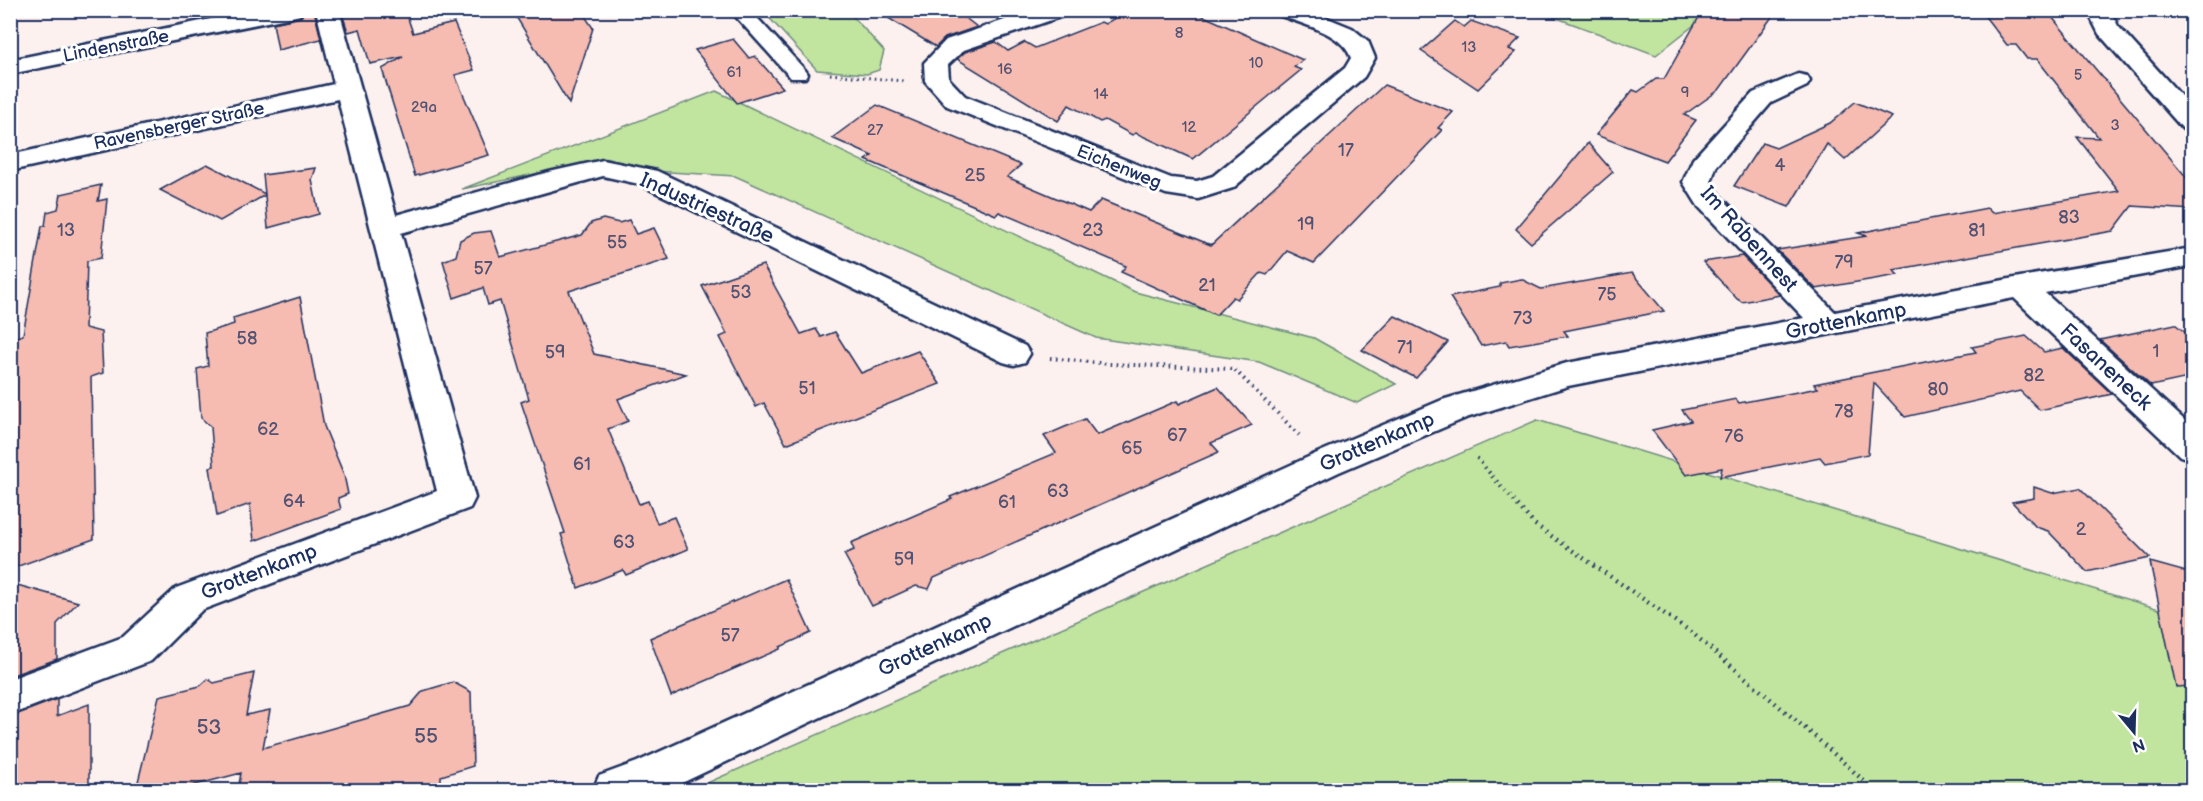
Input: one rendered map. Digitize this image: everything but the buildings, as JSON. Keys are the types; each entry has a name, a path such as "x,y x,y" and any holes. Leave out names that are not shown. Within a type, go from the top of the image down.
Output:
{"street":[{"name":"Lindenstraße","path":"10,67 292,10"},
{"path":"327,10 384,228"},
{"path":"937,81 936,63 955,45 1058,10"},
{"name":"Eichenweg","path":"937,81 956,101 1166,186 1198,190 1224,182 1355,72 1363,58 1359,46 1344,33 1286,10"},
{"path":"2098,10 2107,29 2189,116"},
{"name":"Im Rabennest","path":"1798,81 1762,98 1702,165 1697,182 1708,200 1828,324"},
{"name":"Ravensberger Straße","path":"10,163 348,89"},
{"name":"Industriestraße","path":"384,228 559,178 603,168 647,177 1014,354"},
{"name":"Grottenkamp","path":"10,697 137,649 189,599 457,498 384,228"},
{"name":"Grottenkamp","path":"614,790 655,775 1327,464 1454,409 1567,375 2020,287 2193,257"},
{"name":"Fasaneneck","path":"2020,287 2193,447"}],"lane":[{"path":"739,10 798,74"}],"path":[{"path":"823,73 909,81 937,81"},
{"path":"1014,354 1109,364 1234,369 1327,464"},
{"path":"1477,458 1534,524 1691,632 1812,734 1874,790"}],"green space":[{"path":"763,11 848,11 884,51 879,70 867,74 817,70"},
{"path":"1538,11 1712,11 1656,55"},
{"path":"716,91 1135,292 1314,338 1396,384 1357,403 1259,362 1096,338 735,176 603,168 554,170 462,189"},
{"path":"1537,420 2192,619 2192,790 691,790"}]}
